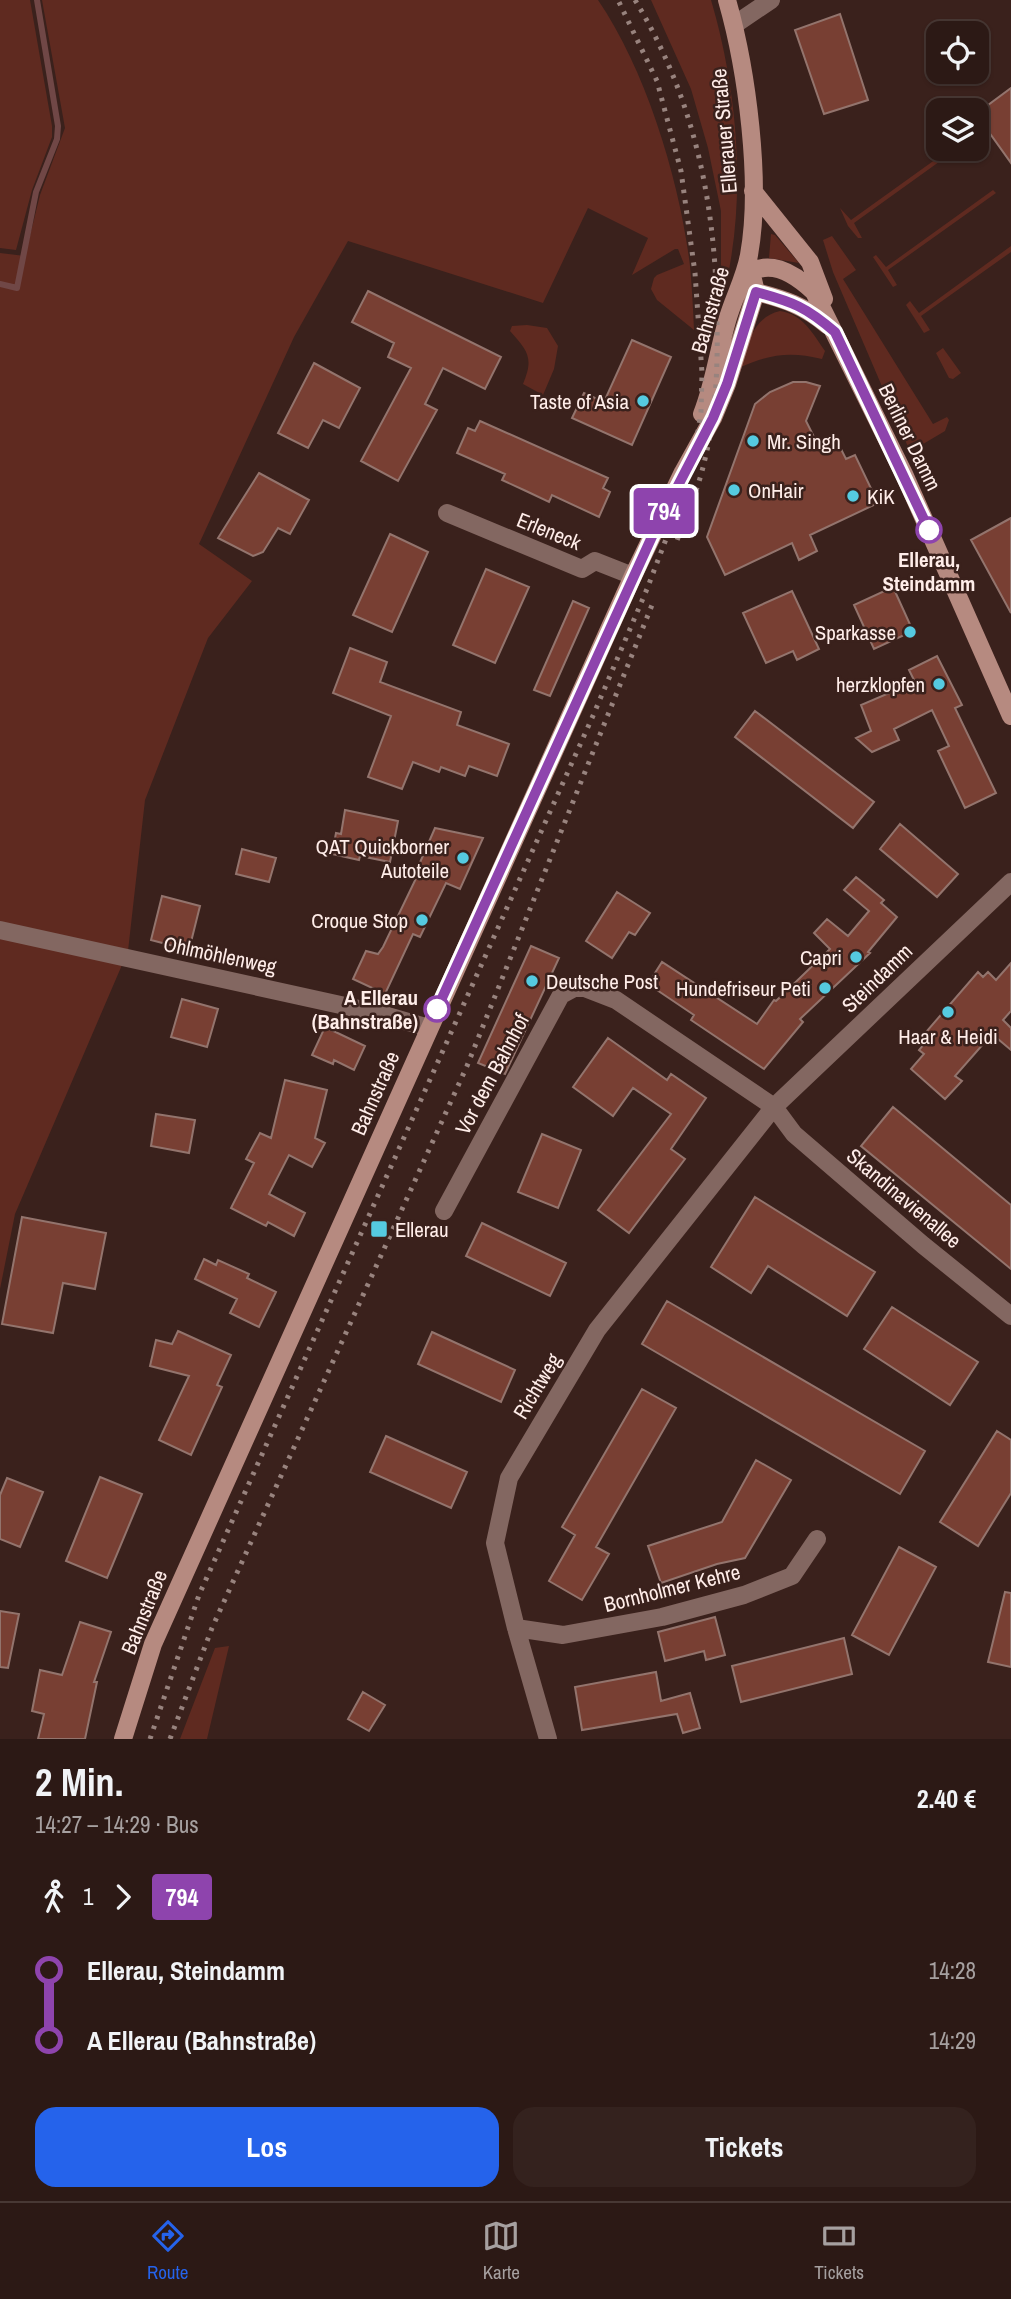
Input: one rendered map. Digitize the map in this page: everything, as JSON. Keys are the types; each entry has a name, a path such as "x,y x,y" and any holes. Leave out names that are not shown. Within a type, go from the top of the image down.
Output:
{"main road":[{"name":"Ellerauer Straße","path":"727,0 734,25 745,93 753,191 746,270"},
{"path":"753,191 810,262 835,332"},
{"name":"Berliner Damm","path":"746,270 764,267 790,272 814,292 904,474 1011,716"},
{"name":"Bahnstraße","path":"123,1739 153,1644 633,576 683,472 713,418 727,384 756,292 746,270"},
{"name":"Bahnstraße","path":"683,472 688,449 709,396 726,323 746,270"},
{"name":"Berliner Damm","path":"756,292 797,304 812,312 835,332"}],"street":[{"path":"734,25 771,0"},
{"name":"Erleneck","path":"447,513 582,569 595,561 633,576"},
{"name":"Steindamm","path":"774,1107 1011,882"},
{"name":"Ohlmöhlenweg","path":"0,930 377,1013 429,1028"},
{"name":"Vor dem Bahnhof","path":"444,1211 561,995 574,988 585,988 616,1000 774,1107"},
{"name":"Skandinavienallee","path":"774,1107 794,1134 923,1245 1011,1316"},
{"name":"Richtweg","path":"548,1739 495,1543 509,1478 597,1331 774,1107"},
{"name":"Bornholmer Kehre","path":"516,1628 562,1635 662,1617 744,1595 792,1576 817,1539"}],"shaded area":[{"path":"0,0 30,0 52,126 52,137 32,190 16,250 0,248"},
{"path":"42,0 598,0 631,59 646,93 669,163 690,266 694,330 657,300 651,289 657,275 684,264 678,249 632,275 648,238 588,208 543,303 348,241 294,337 199,544 252,581 208,638 145,800 128,951 15,1214 0,1289 0,253 25,256 40,195 65,128"},
{"path":"651,0 711,0 721,36 734,113 737,191 735,229 721,304 721,211 708,148 691,89"},
{"path":"933,161 940,161 854,223 862,238 858,238 848,226 840,208 851,220"},
{"path":"993,190 996,193 888,270 897,285 893,287 873,257 876,255 886,267"},
{"path":"771,234 775,235 799,263 769,258"},
{"path":"832,236 856,270 843,279 933,424 947,417 949,420 945,431 913,450 909,449 833,272 823,240"},
{"path":"1011,246 1011,252 921,316 930,330 924,333 906,305 910,301 919,313"},
{"path":"780,311 795,316 807,326 825,351 822,359 780,355 739,368 758,325 763,319"},
{"path":"512,326 547,328 558,346 554,369 543,395 523,384 528,368 527,355 510,331"},
{"path":"943,348 961,373 953,379 949,378 936,353"},
{"path":"229,1646 207,1739 180,1739 215,1648"}],"building":[{"path":"840,14 868,100 824,114 795,30"},
{"path":"1011,88 1011,163 989,132 989,104"},
{"path":"368,291 501,357 485,389 443,368 425,404 437,410 398,481 361,461 411,368 388,357 394,343 352,322"},
{"path":"632,340 671,357 632,445 572,418 584,393 604,402"},
{"path":"314,363 360,388 339,428 323,420 308,448 278,433"},
{"path":"793,382 820,386 806,421 822,453 839,445 846,459 855,455 878,503 810,535 817,551 799,560 792,543 725,575 707,537 755,404 770,392"},
{"path":"480,421 608,478 603,488 610,492 599,517 552,495 549,502 502,480 505,474 457,453 468,428 475,431"},
{"path":"259,473 309,500 290,534 278,528 263,552 253,556 218,538"},
{"path":"1011,518 1011,613 971,540"},
{"path":"390,534 428,552 392,632 353,615"},
{"path":"486,569 529,587 495,663 453,645"},
{"path":"893,587 913,631 874,649 854,605"},
{"path":"792,591 819,649 797,660 793,651 766,663 743,613"},
{"path":"573,601 589,608 550,696 534,690"},
{"path":"350,648 387,662 380,682 461,712 457,725 509,744 497,776 469,766 465,776 441,767 439,772 413,762 402,789 368,777 391,716 333,693"},
{"path":"937,656 962,705 955,708 996,793 965,808 938,751 949,746 932,710 894,729 899,740 872,752 856,738 871,731 861,705 915,682 909,670"},
{"path":"755,711 874,802 853,828 735,737"},
{"path":"345,810 398,821 390,862 360,856 359,860 332,854 336,833 341,834"},
{"path":"900,824 958,874 937,897 880,849"},
{"path":"435,828 483,838 460,889 446,883 420,937 413,934 385,994 353,979 366,951 378,954 383,947 421,868 418,867"},
{"path":"242,849 276,858 269,882 236,874"},
{"path":"856,877 884,900 881,903 897,917 868,952 870,953 800,1019 803,1022 764,1069 691,1020 694,1015 648,984 662,962 757,1024 774,1000 830,949 814,933 827,919 848,936 869,911 844,890"},
{"path":"617,892 650,913 635,935 629,932 612,958 586,941"},
{"path":"162,896 200,906 189,950 151,940"},
{"path":"531,946 559,958 505,1074 478,1063"},
{"path":"1011,963 1011,1011 1003,1020 1011,1028 1011,1050 992,1034 955,1076 962,1081 945,1099 911,1069 924,1054 919,1050 925,1043 920,1039 978,972 983,977 988,972 996,980"},
{"path":"182,999 218,1009 207,1047 171,1037"},
{"path":"325,1027 365,1046 354,1070 334,1060 333,1064 312,1055"},
{"path":"608,1038 667,1080 671,1074 706,1098 671,1149 685,1159 629,1233 598,1210 671,1114 633,1088 613,1116 573,1087"},
{"path":"285,1080 327,1090 315,1138 325,1143 312,1167 289,1155 269,1194 305,1213 294,1236 268,1222 266,1226 231,1208 254,1163 246,1159 260,1133 271,1138"},
{"path":"893,1107 1011,1205 1011,1269 861,1146"},
{"path":"156,1114 195,1120 189,1153 151,1146"},
{"path":"542,1134 581,1150 558,1208 518,1192"},
{"path":"755,1197 875,1272 847,1316 768,1266 751,1293 711,1267"},
{"path":"22,1217 106,1233 95,1289 63,1283 53,1333 2,1324"},
{"path":"482,1223 566,1263 550,1296 466,1256"},
{"path":"204,1259 216,1265 218,1260 249,1274 247,1278 276,1292 259,1327 230,1313 237,1299 195,1279"},
{"path":"667,1301 925,1451 900,1494 642,1344"},
{"path":"892,1307 978,1362 950,1405 864,1349"},
{"path":"178,1331 231,1355 217,1385 222,1387 191,1455 159,1440 189,1376 150,1366 156,1340 172,1344"},
{"path":"432,1332 515,1370 501,1402 418,1364"},
{"path":"642,1389 676,1408 596,1547 609,1554 582,1600 549,1581 575,1535 562,1527"},
{"path":"997,1431 1011,1440 1011,1493 978,1546 940,1522"},
{"path":"386,1436 467,1472 451,1508 370,1472"},
{"path":"756,1460 791,1480 745,1558 717,1564 661,1583 648,1546 722,1522"},
{"path":"100,1477 142,1494 107,1578 66,1561"},
{"path":"7,1478 43,1492 20,1547 0,1539 0,1495"},
{"path":"899,1547 936,1567 889,1655 852,1635"},
{"path":"1005,1592 1011,1593 1011,1667 988,1662"},
{"path":"0,1611 19,1614 8,1668 0,1667"},
{"path":"715,1617 725,1655 706,1660 704,1651 665,1661 658,1632"},
{"path":"80,1622 111,1632 94,1682 97,1682 85,1739 38,1739 44,1714 32,1711 40,1670 62,1675"},
{"path":"844,1638 852,1674 741,1702 732,1666"},
{"path":"656,1672 661,1701 690,1693 700,1728 683,1733 677,1714 582,1730 575,1687"},
{"path":"363,1692 385,1705 369,1731 348,1719"}],"waterway":[{"path":"0,284 17,288 36,192 57,139 58,126 37,0"}],"railway":[{"path":"150,1739 199,1595 592,718 647,589 694,457 701,412 702,373 695,273 681,171 657,81 618,0"},
{"path":"635,0 656,37 687,114 706,194 716,277 717,356 711,428 698,483 676,543"},
{"path":"170,1739 212,1628 467,1066 652,605"}],"bus line":[{"name":"794","path":"437,1009 655,530 713,418 727,384 756,292 797,304 812,312 835,332 929,530"}],"place":[{"name":"Taste of Asia","path":"643,401"},
{"name":"Mr. Singh","path":"753,441"},
{"name":"OnHair","path":"734,490"},
{"name":"KiK","path":"853,496"},
{"name":"Ellerau, Steindamm","path":"929,530"},
{"name":"Sparkasse","path":"910,632"},
{"name":"herzklopfen","path":"939,684"},
{"name":"QAT Quickborner Autoteile","path":"463,858"},
{"name":"Croque Stop","path":"422,920"},
{"name":"Capri","path":"856,957"},
{"name":"Deutsche Post","path":"532,981"},
{"name":"Hundefriseur Peti","path":"825,988"},
{"name":"A Ellerau (Bahnstraße)","path":"437,1009"},
{"name":"Haar & Heidi","path":"948,1012"},
{"name":"Ellerau","path":"379,1229"}]}
